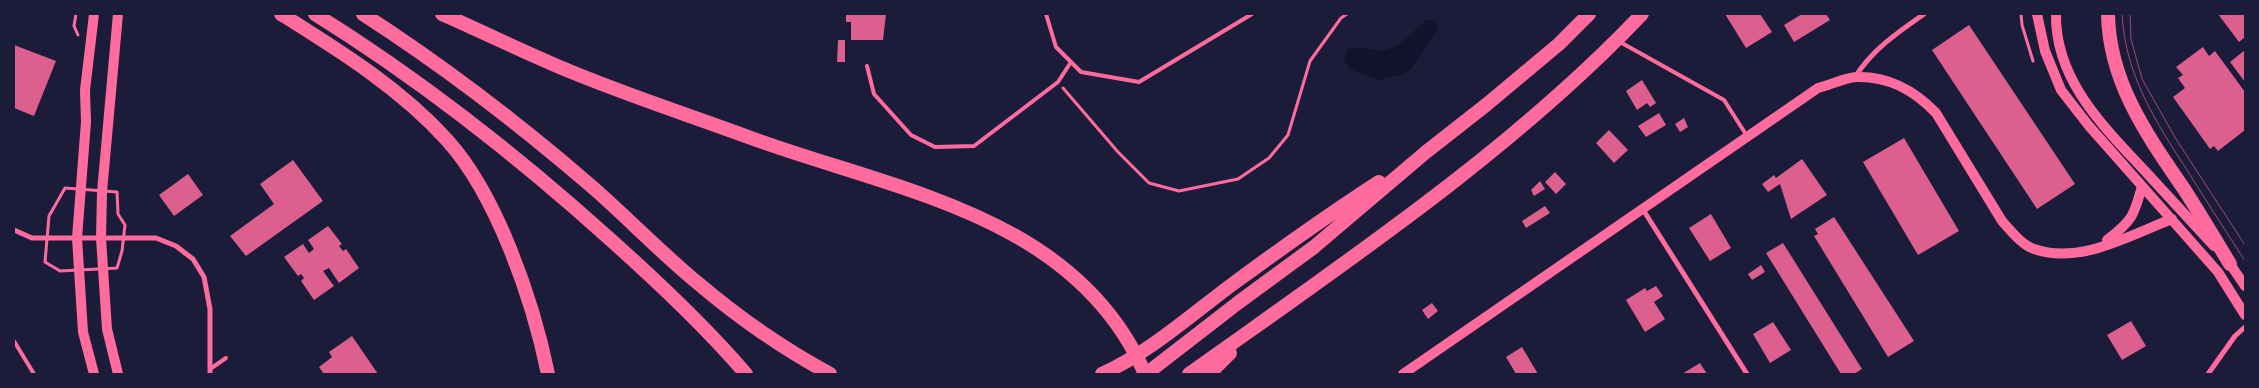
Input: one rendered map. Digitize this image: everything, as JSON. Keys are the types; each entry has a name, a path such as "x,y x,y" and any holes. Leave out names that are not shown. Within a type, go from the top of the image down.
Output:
{"highway":[{"path":"281,14 384,82 420,113 448,141 488,198 514,262 542,348 548,374"},
{"path":"315,14 395,66 517,158 680,303 746,374"},
{"path":"363,14 411,45 537,141 591,186 700,285 791,352 830,374"},
{"path":"442,14 578,75 762,142 895,185 971,213 1012,233 1052,258 1079,281 1103,307 1125,338 1146,374 1314,247 1426,152 1559,44 1589,14"},
{"path":"1189,374 1457,178 1512,133 1616,40 1642,14"},
{"path":"2108,14 2115,66 2126,96 2144,130 2230,264"},
{"path":"1102,374 1115,368 1176,328 1305,230 1426,152"},
{"path":"1209,374 1257,326"}],"main road":[{"path":"94,14 85,90 86,122 77,238 77,270 83,332 94,374"},
{"path":"118,14 102,192 100,238 107,329 118,374"},
{"path":"2037,14 2044,51 2061,90 2089,126 2218,272 2245,315"},
{"path":"2056,14 2057,44 2070,75 2096,118 2230,264 2245,286"},
{"path":"1403,374 1818,88 1855,77 1889,80 1923,100 1936,113 2002,221 2033,249 2063,255 2096,248 2172,219"},
{"path":"2096,248 2128,224 2136,211 2142,186"}],"street":[{"path":"1855,77 1865,62 1881,45 1924,14"},
{"path":"1642,208 1747,374"},
{"path":"14,230 32,238 156,238 176,246 193,259 204,276 210,309 210,371"},
{"path":"2208,374 2235,336 2245,326"}],"lane":[{"path":"1046,14 1056,47 1081,72 1139,82 1252,14"},
{"path":"1616,40 1724,100 1748,136"},
{"path":"867,66 874,94 911,135 935,147 974,146 1058,82 1071,62"},
{"path":"14,341 34,374"},
{"path":"210,371 226,358"}],"path":[{"path":"1058,82 1118,152 1149,183 1179,191 1238,179 1269,158 1288,135 1310,60 1341,18 1347,14"}],"shaded area":[{"path":"1426,20 1434,20 1438,29 1411,69 1400,75 1379,80 1350,69 1344,60 1347,50 1357,48 1384,50 1394,47"}],"building":[{"path":"846,14 886,14 883,40 851,40 851,22 846,22"},
{"path":"1725,14 1760,14 1772,32 1746,48"},
{"path":"1802,14 1826,14 1830,20 1794,42 1784,25"},
{"path":"2218,14 2245,14 2245,37 2239,42"},
{"path":"1969,25 2075,184 2037,209 1932,50"},
{"path":"838,40 845,40 845,62 837,62"},
{"path":"14,45 56,61 34,116 14,108"},
{"path":"2203,47 2209,56 2215,51 2245,92 2245,130 2218,151 2214,146 2210,149 2173,97 2185,88 2178,78 2183,75 2176,67"},
{"path":"2245,50 2245,82 2230,62"},
{"path":"1642,80 1656,103 1650,107 1647,103 1637,110 1626,91"},
{"path":"1659,113 1666,125 1646,137 1638,126"},
{"path":"1684,118 1688,127 1680,132 1675,124"},
{"path":"1609,130 1628,150 1614,163 1596,143"},
{"path":"1904,138 1959,231 1918,255 1863,162"},
{"path":"1802,159 1827,195 1791,219 1780,184 1768,192 1762,184 1774,175 1776,178"},
{"path":"293,160 323,201 246,256 230,236 274,204 260,184"},
{"path":"1555,172 1566,184 1556,194 1545,182"},
{"path":"188,174 203,195 174,216 159,195"},
{"path":"1540,181 1545,189 1534,196 1531,190"},
{"path":"1545,206 1550,213 1526,228 1522,221"},
{"path":"1711,214 1731,248 1710,261 1689,228"},
{"path":"1834,217 1914,341 1888,357 1814,236 1818,234 1815,229"},
{"path":"328,226 342,244 339,246 343,251 346,249 359,268 339,283 329,268 323,271 334,286 314,300 301,281 304,278 301,274 298,276 284,257 303,244 309,253 314,249 308,240"},
{"path":"1783,243 1862,369 1854,374 1841,374 1766,253"},
{"path":"1761,265 1765,272 1752,280 1748,274"},
{"path":"1656,286 1663,296 1654,302 1665,319 1645,332 1626,300 1645,288 1647,291"},
{"path":"1432,303 1438,311 1428,319 1422,310"},
{"path":"2131,321 2146,346 2122,360 2107,335"},
{"path":"1773,322 1791,350 1770,363 1753,334"},
{"path":"352,336 378,374 324,374 319,367 332,357 329,352"},
{"path":"1522,347 1538,374 1516,374 1506,357"},
{"path":"1700,363 1707,374 1682,374"}],"tram line":[{"path":"2122,14 2124,36 2135,77 2153,115 2245,261"},
{"path":"2130,14 2131,39 2142,79 2176,139 2245,245"}]}
